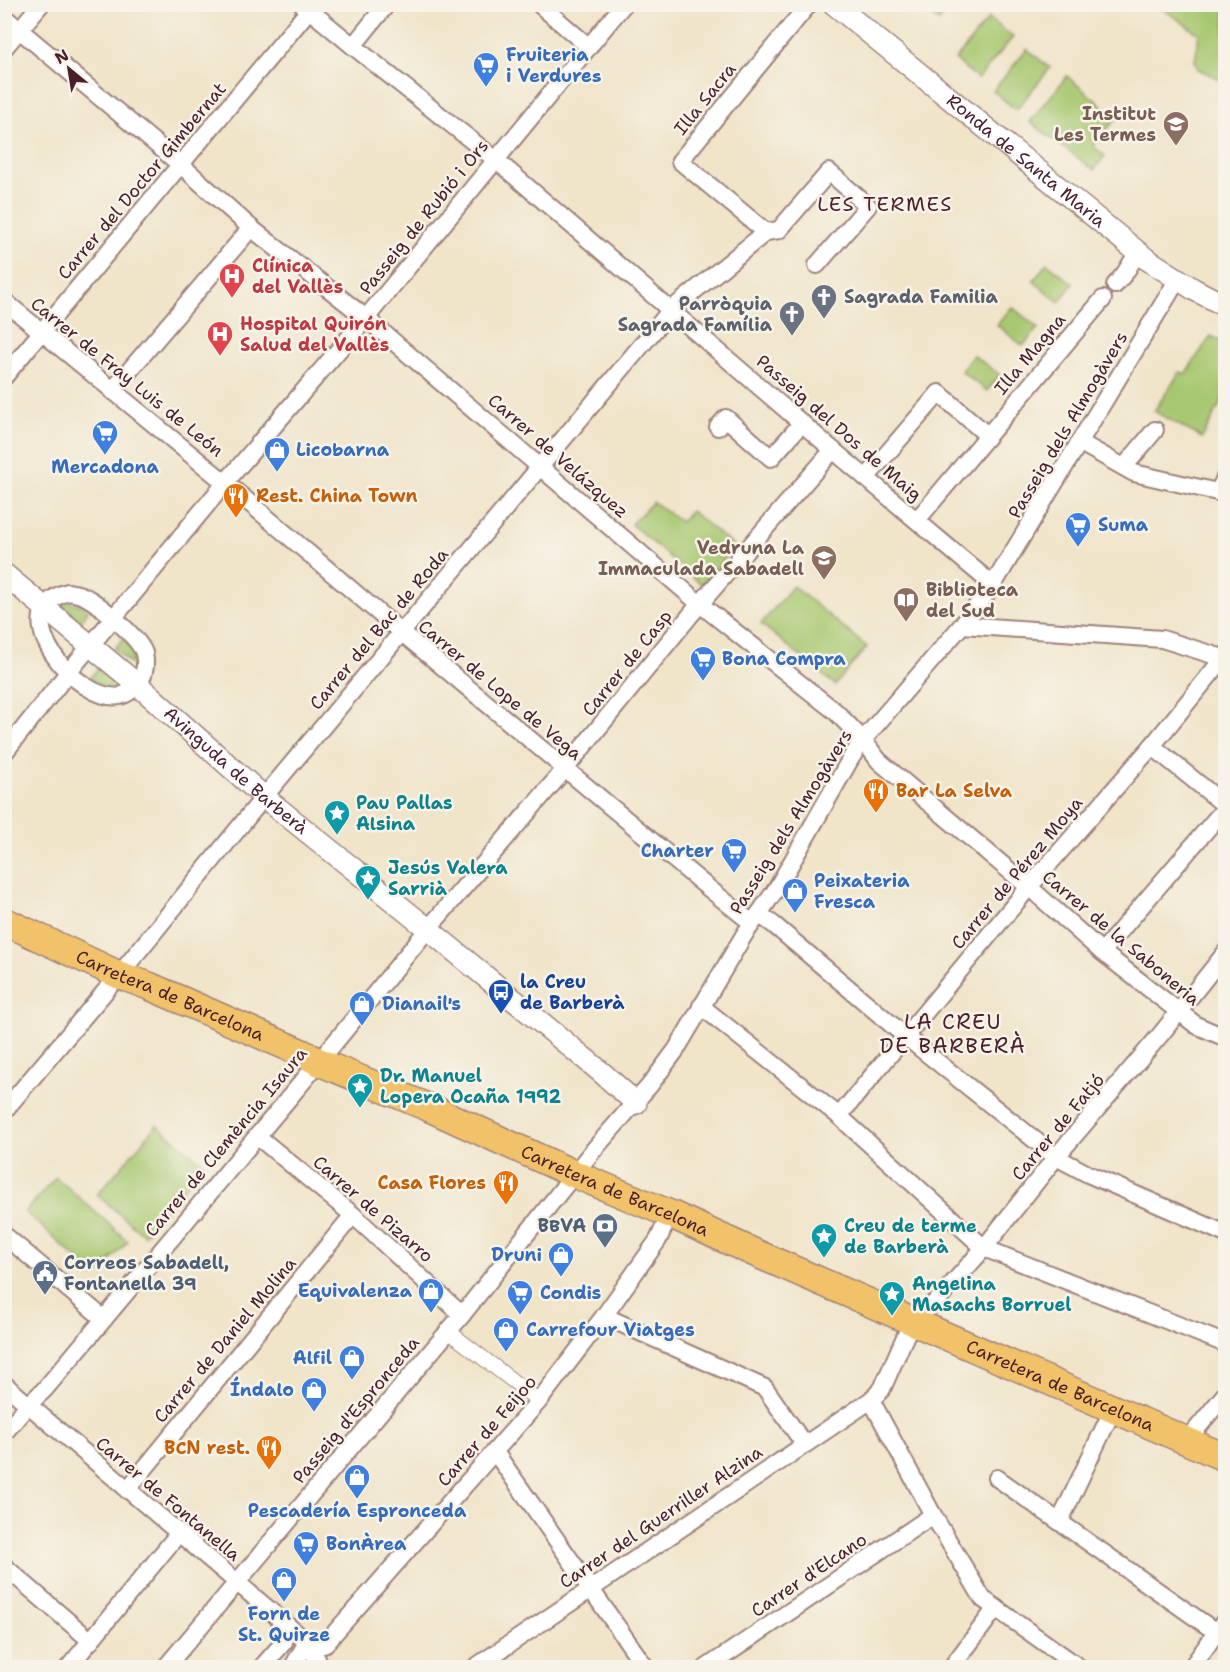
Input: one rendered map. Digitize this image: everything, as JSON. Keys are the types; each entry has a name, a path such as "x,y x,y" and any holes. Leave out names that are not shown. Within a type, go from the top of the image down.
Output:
{"main road":[{"name":"Carretera de Barcelona","path":"4,921 119,975 430,1108 574,1174 1226,1458"}],"street":[{"path":"4,48 41,4"},
{"path":"353,46 387,4"},
{"path":"539,4 589,47"},
{"name":"Passeig de Rubió i Ors","path":"4,753 225,483 366,318 624,4"},
{"name":"Illa Sacra","path":"766,232 680,161 809,4"},
{"name":"Ronda de Santa Maria","path":"834,4 1138,252 1178,279 1226,306"},
{"name":"Passeig del Dos de Maig","path":"306,7 496,160 993,585"},
{"name":"Carrer del Doctor Gimbernat","path":"4,377 181,165 306,7"},
{"name":"Carrer de Velázquez","path":"4,17 181,165 251,228 366,318 700,604 836,712 863,740"},
{"path":"671,310 766,232 779,230 829,172 868,206 817,265"},
{"path":"112,391 251,228"},
{"path":"1115,285 1138,252"},
{"name":"Passeig dels Almogàvers","path":"574,1174 636,1103 676,1050 701,1006 777,888 863,740 962,625 993,585 1178,279"},
{"name":"Illa Magna","path":"917,520 1103,299"},
{"name":"Carrer de Fray Luis de León","path":"4,301 225,483"},
{"name":"Carrer del Bac de Roda","path":"4,1111 671,310"},
{"path":"866,478 939,393 987,435"},
{"path":"718,427 726,418 771,458 802,423"},
{"path":"1124,468 1155,430"},
{"path":"1078,442 1134,473 1222,493 1226,476"},
{"name":"Carrer de Casp","path":"428,929 565,770 700,604 833,450"},
{"name":"Carrer de Lope de Vega","path":"225,483 701,882 756,918 1056,1157 1088,1174 1226,1234"},
{"name":"Avinguda de Barberà","path":"4,574 138,685 264,797 428,929 636,1103"},
{"path":"68,592 82,595 114,618 137,641 144,654 145,673 138,685 123,695 112,697 98,694 67,674 36,639 33,628 34,616 41,604 53,595 68,592"},
{"path":"962,625 1162,639 1225,658"},
{"name":"Carrer de Pérez Moya","path":"839,1116 1029,887 1225,658"},
{"name":"Carrer de la Saboneria","path":"863,740 879,761 1029,887 1102,952 1178,1013 1196,1025 1226,1038"},
{"path":"1102,952 1226,806 1152,746"},
{"name":"Carrer de Clemència Isaura","path":"4,1433 104,1319 428,929"},
{"name":"Carrer de Fatjó","path":"912,1321 937,1301 984,1248 1056,1157 1178,1013 1226,952"},
{"path":"701,1006 839,1116 984,1248 1226,1344"},
{"name":"Carrer de Pizarro","path":"257,1136 353,1215 462,1315"},
{"name":"Passeig d'Espronceda","path":"165,1668 462,1315 574,1174"},
{"name":"Carrer de Feijoo","path":"307,1642 324,1645 540,1401 658,1240 670,1214"},
{"name":"Carrer de Daniel Molina","path":"127,1490 353,1215"},
{"path":"4,1235 104,1319"},
{"path":"604,1316 765,1388 804,1444"},
{"path":"912,1321 882,1389 871,1400 933,1515 983,1599 1080,1668"},
{"path":"448,1331 540,1401"},
{"name":"Carrer de Fontanella","path":"4,1384 307,1642"},
{"path":"1186,1442 1226,1394"},
{"name":"Carrer del Guerriller Alzina","path":"474,1668 871,1400"},
{"path":"1060,1521 1113,1409"},
{"path":"495,1452 646,1668"},
{"path":"997,1478 1222,1630 1191,1668"},
{"name":"Carrer d'Elcano","path":"706,1668 933,1515"},
{"path":"68,1668 179,1533"},
{"path":"4,1566 90,1641"},
{"path":"951,1668 996,1608"},
{"path":"261,1668 284,1642 279,1618"},
{"path":"292,1668 307,1642 317,1659 312,1668"}],"green space":[{"path":"917,5 949,5 939,21"},
{"path":"1157,5 1225,5 1225,82 1198,69 1195,61 1199,34"},
{"path":"989,18 1013,37 978,79 955,60"},
{"path":"1027,49 1050,68 1016,110 993,91"},
{"path":"1067,76 1113,115 1123,110 1093,146 1105,156 1094,170 1030,122"},
{"path":"1047,263 1073,284 1059,302 1033,281"},
{"path":"1012,307 1038,328 1023,346 997,325"},
{"path":"1211,336 1225,343 1225,395 1202,438 1154,411 1180,372 1185,374"},
{"path":"973,355 1000,375 987,391 961,371"},
{"path":"653,502 681,522 691,511 735,547 702,585 631,524"},
{"path":"793,586 867,647 835,685 761,624"},
{"path":"65,601 81,605 88,611 80,622 57,602"},
{"path":"123,639 134,652 137,669 114,649"},
{"path":"98,668 121,687 104,687 90,678"},
{"path":"157,1125 204,1164 144,1235 97,1195"},
{"path":"56,1177 128,1241 96,1276 25,1212"}],"place":[{"name":"Fruiteria i Verdures","path":"486,88"},
{"name":"Institut Les Termes","path":"1176,147"},
{"name":"Clínica del Vallès","path":"232,299"},
{"name":"Sagrada Familia","path":"824,320"},
{"name":"Parròquia Sagrada Família","path":"792,337"},
{"name":"Hospital Quirón Salud del Vallès","path":"220,357"},
{"name":"Mercadona","path":"105,456"},
{"name":"Licobarna","path":"277,473"},
{"name":"Rest. China Town","path":"236,519"},
{"name":"Suma","path":"1078,548"},
{"name":"Vedruna La Immaculada Sabadell","path":"824,581"},
{"name":"Biblioteca del Sud","path":"906,623"},
{"name":"Bona Compra","path":"703,682"},
{"name":"Bar La Selva","path":"876,814"},
{"name":"Pau Pallas Alsina","path":"337,836"},
{"name":"Charter","path":"734,874"},
{"name":"Jesús Valera Sarrià","path":"368,901"},
{"name":"Peixateria Fresca","path":"795,914"},
{"name":"la Creu de Barberà","path":"501,1015"},
{"name":"Dianail's","path":"362,1027"},
{"name":"Dr. Manuel Lopera Ocaña 1992","path":"360,1109"},
{"name":"Casa Flores","path":"506,1206"},
{"name":"BBVA","path":"605,1249"},
{"name":"Creu de terme de Barberà","path":"824,1259"},
{"name":"Druni","path":"561,1278"},
{"name":"Correos Sabadell, Fontanella 39","path":"45,1296"},
{"name":"Equivalenza","path":"431,1314"},
{"name":"Condis","path":"520,1316"},
{"name":"Angelina Masachs Borruel","path":"892,1317"},
{"name":"Carrefour Viatges","path":"506,1353"},
{"name":"Alfil","path":"352,1381"},
{"name":"Índalo","path":"314,1413"},
{"name":"BCN rest.","path":"269,1471"},
{"name":"Pescadería Espronceda","path":"357,1500"},
{"name":"BonÀrea","path":"306,1567"},
{"name":"Forn de St. Quirze","path":"284,1603"}],"district":[{"name":"LES TERMES","path":"885,204"},
{"name":"LA CREU DE BARBERÀ","path":"953,1034"}]}
